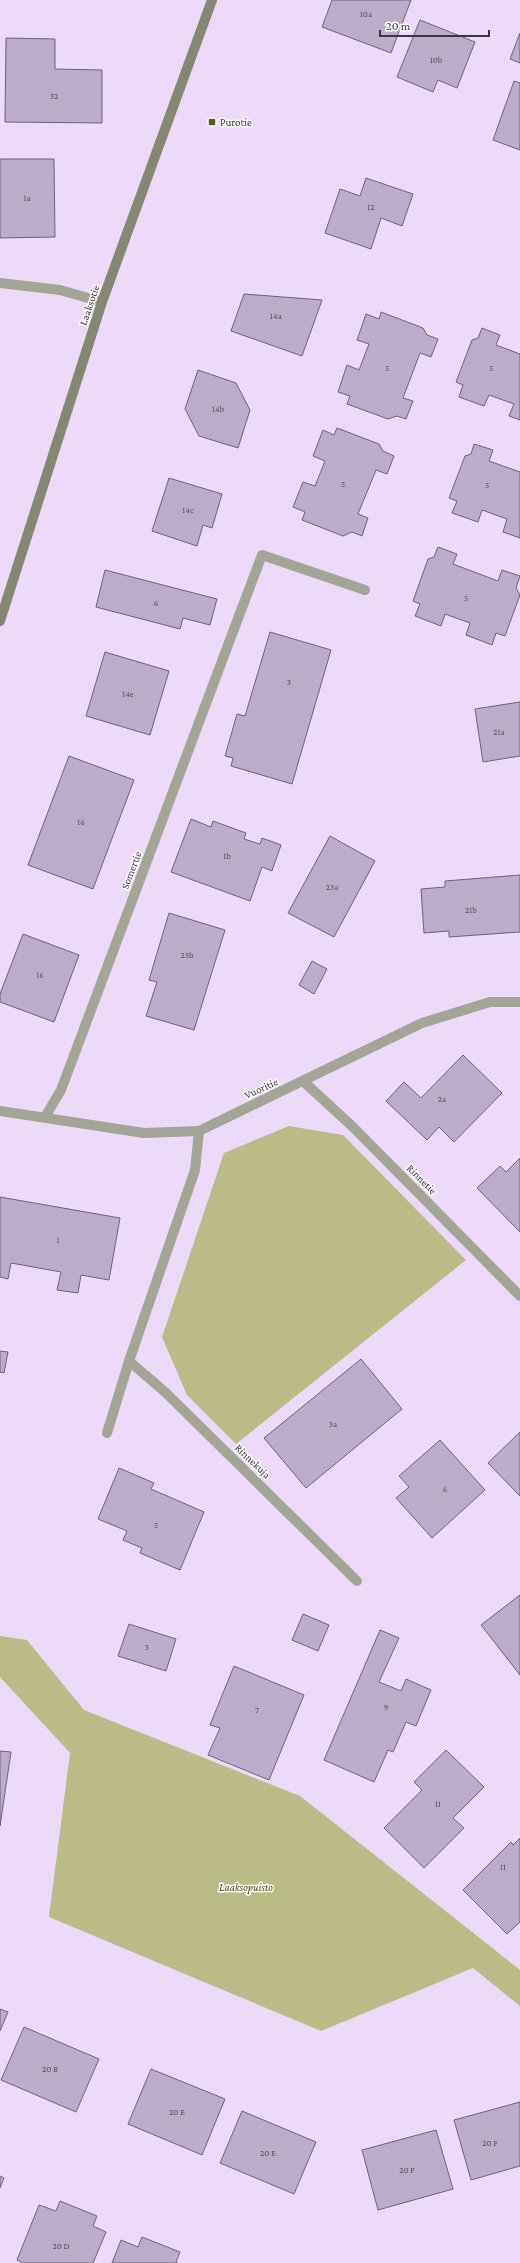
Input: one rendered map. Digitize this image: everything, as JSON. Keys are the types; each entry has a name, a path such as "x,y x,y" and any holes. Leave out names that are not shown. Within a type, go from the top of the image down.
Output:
{"main road":[{"name":"Laaksotie","path":"0,621 102,302 212,0"}],"street":[{"path":"0,283 60,290 102,302"},
{"name":"Somertie","path":"45,1117 61,1090 262,555 365,590"},
{"name":"Vuoritie","path":"0,1111 144,1133 199,1131 304,1082 422,1023 490,1002 520,1002"},
{"name":"Rinnetie","path":"304,1082 353,1126 520,1296"},
{"path":"107,1433 129,1361 195,1170 199,1131"},
{"name":"Rinnekuja","path":"129,1361 165,1392 357,1581"}],"green space":[{"path":"289,1126 343,1135 466,1260 236,1444 187,1395 162,1337 224,1153"},
{"name":"Laaksopuisto","path":"0,1636 27,1640 84,1710 300,1796 520,1970 520,2006 473,1968 321,2031 49,1917 70,1753 0,1677"}],"building":[{"path":"332,0 411,0 391,53 322,27"},
{"path":"420,20 475,42 457,88 438,80 433,92 397,77"},
{"path":"520,33 520,63 510,59"},
{"path":"6,38 55,39 55,69 102,70 102,123 5,122"},
{"path":"514,81 520,83 520,150 493,140"},
{"path":"0,159 54,159 55,237 0,238"},
{"path":"366,178 413,194 402,226 381,218 371,249 325,233 340,189 360,196"},
{"path":"244,294 322,300 302,356 231,331"},
{"path":"381,312 423,328 427,335 438,339 431,357 420,353 403,398 413,401 406,419 397,416 388,419 347,404 350,396 338,392 347,365 359,370 369,344 357,340 366,314 379,319"},
{"path":"482,328 500,335 496,345 520,354 520,420 509,416 514,404 489,395 484,406 459,397 463,385 456,382 472,340 478,338"},
{"path":"198,370 236,383 250,410 238,448 199,436 185,409"},
{"path":"337,428 379,444 383,451 394,456 387,474 376,470 358,514 368,518 362,536 352,532 343,536 302,520 305,512 293,507 303,482 315,486 325,461 313,456 323,430 334,435"},
{"path":"474,444 493,450 489,461 520,472 520,538 503,532 507,519 482,510 478,522 452,513 457,501 449,498 465,456 471,454"},
{"path":"169,478 222,494 212,528 203,525 197,546 152,531"},
{"path":"438,547 457,554 453,564 498,581 502,570 520,576 516,588 520,595 505,636 496,633 492,645 466,635 470,623 445,614 441,626 415,616 420,604 413,601 428,559 434,557"},
{"path":"105,570 217,599 210,625 183,618 180,629 96,607"},
{"path":"270,632 331,650 292,784 231,766 233,758 225,756 237,714 245,716"},
{"path":"105,652 169,671 150,735 86,716"},
{"path":"520,702 520,756 483,762 475,709"},
{"path":"69,756 134,780 93,889 28,865"},
{"path":"191,819 211,827 213,821 246,833 244,839 260,844 262,838 281,845 272,871 262,867 250,901 171,872"},
{"path":"330,836 375,861 334,937 288,913"},
{"path":"520,875 520,932 449,937 449,931 424,933 421,889 445,887 445,881"},
{"path":"169,913 225,930 194,1030 146,1016 157,982 149,980"},
{"path":"23,934 79,955 54,1022 0,1002 0,994"},
{"path":"312,961 327,969 314,994 299,985"},
{"path":"463,1055 502,1093 454,1142 439,1127 427,1140 386,1101 404,1082 421,1098"},
{"path":"520,1158 520,1232 477,1188 500,1166 506,1172"},
{"path":"0,1197 120,1218 109,1280 81,1275 78,1293 57,1290 61,1272 11,1263 8,1279 0,1277"},
{"path":"0,1351 8,1352 4,1373 0,1372"},
{"path":"361,1359 402,1409 306,1488 264,1438"},
{"path":"520,1432 520,1496 488,1463"},
{"path":"440,1440 485,1490 432,1538 396,1498 409,1487 399,1476"},
{"path":"119,1468 154,1483 151,1489 204,1512 180,1570 140,1553 142,1548 123,1540 127,1531 98,1519"},
{"path":"520,1595 520,1675 481,1625"},
{"path":"303,1614 329,1625 318,1651 292,1640"},
{"path":"129,1624 176,1639 166,1671 118,1656"},
{"path":"380,1630 399,1638 379,1682 401,1691 406,1679 431,1690 416,1726 406,1722 393,1752 388,1750 374,1782 324,1760"},
{"path":"234,1666 304,1695 269,1780 208,1755 220,1728 210,1725"},
{"path":"446,1750 484,1787 453,1818 464,1828 424,1868 384,1828 422,1790 414,1782"},
{"path":"0,1751 11,1752 0,1826"},
{"path":"520,1838 520,1922 507,1934 463,1890 511,1842 513,1845"},
{"path":"0,2009 8,2012 0,2031"},
{"path":"24,2027 99,2059 76,2112 1,2080"},
{"path":"151,2069 225,2099 202,2155 128,2124"},
{"path":"520,2102 520,2166 471,2180 454,2120"},
{"path":"242,2111 316,2142 294,2194 220,2163"},
{"path":"436,2130 453,2189 378,2210 362,2150"},
{"path":"0,2176 4,2178 0,2188"},
{"path":"60,2201 97,2216 93,2226 106,2232 93,2263 24,2263 17,2260 39,2205 56,2211"},
{"path":"142,2237 180,2252 176,2262 178,2263 112,2263 121,2240 138,2247"}],"place":[{"name":"Purotie","path":"212,122"}]}
